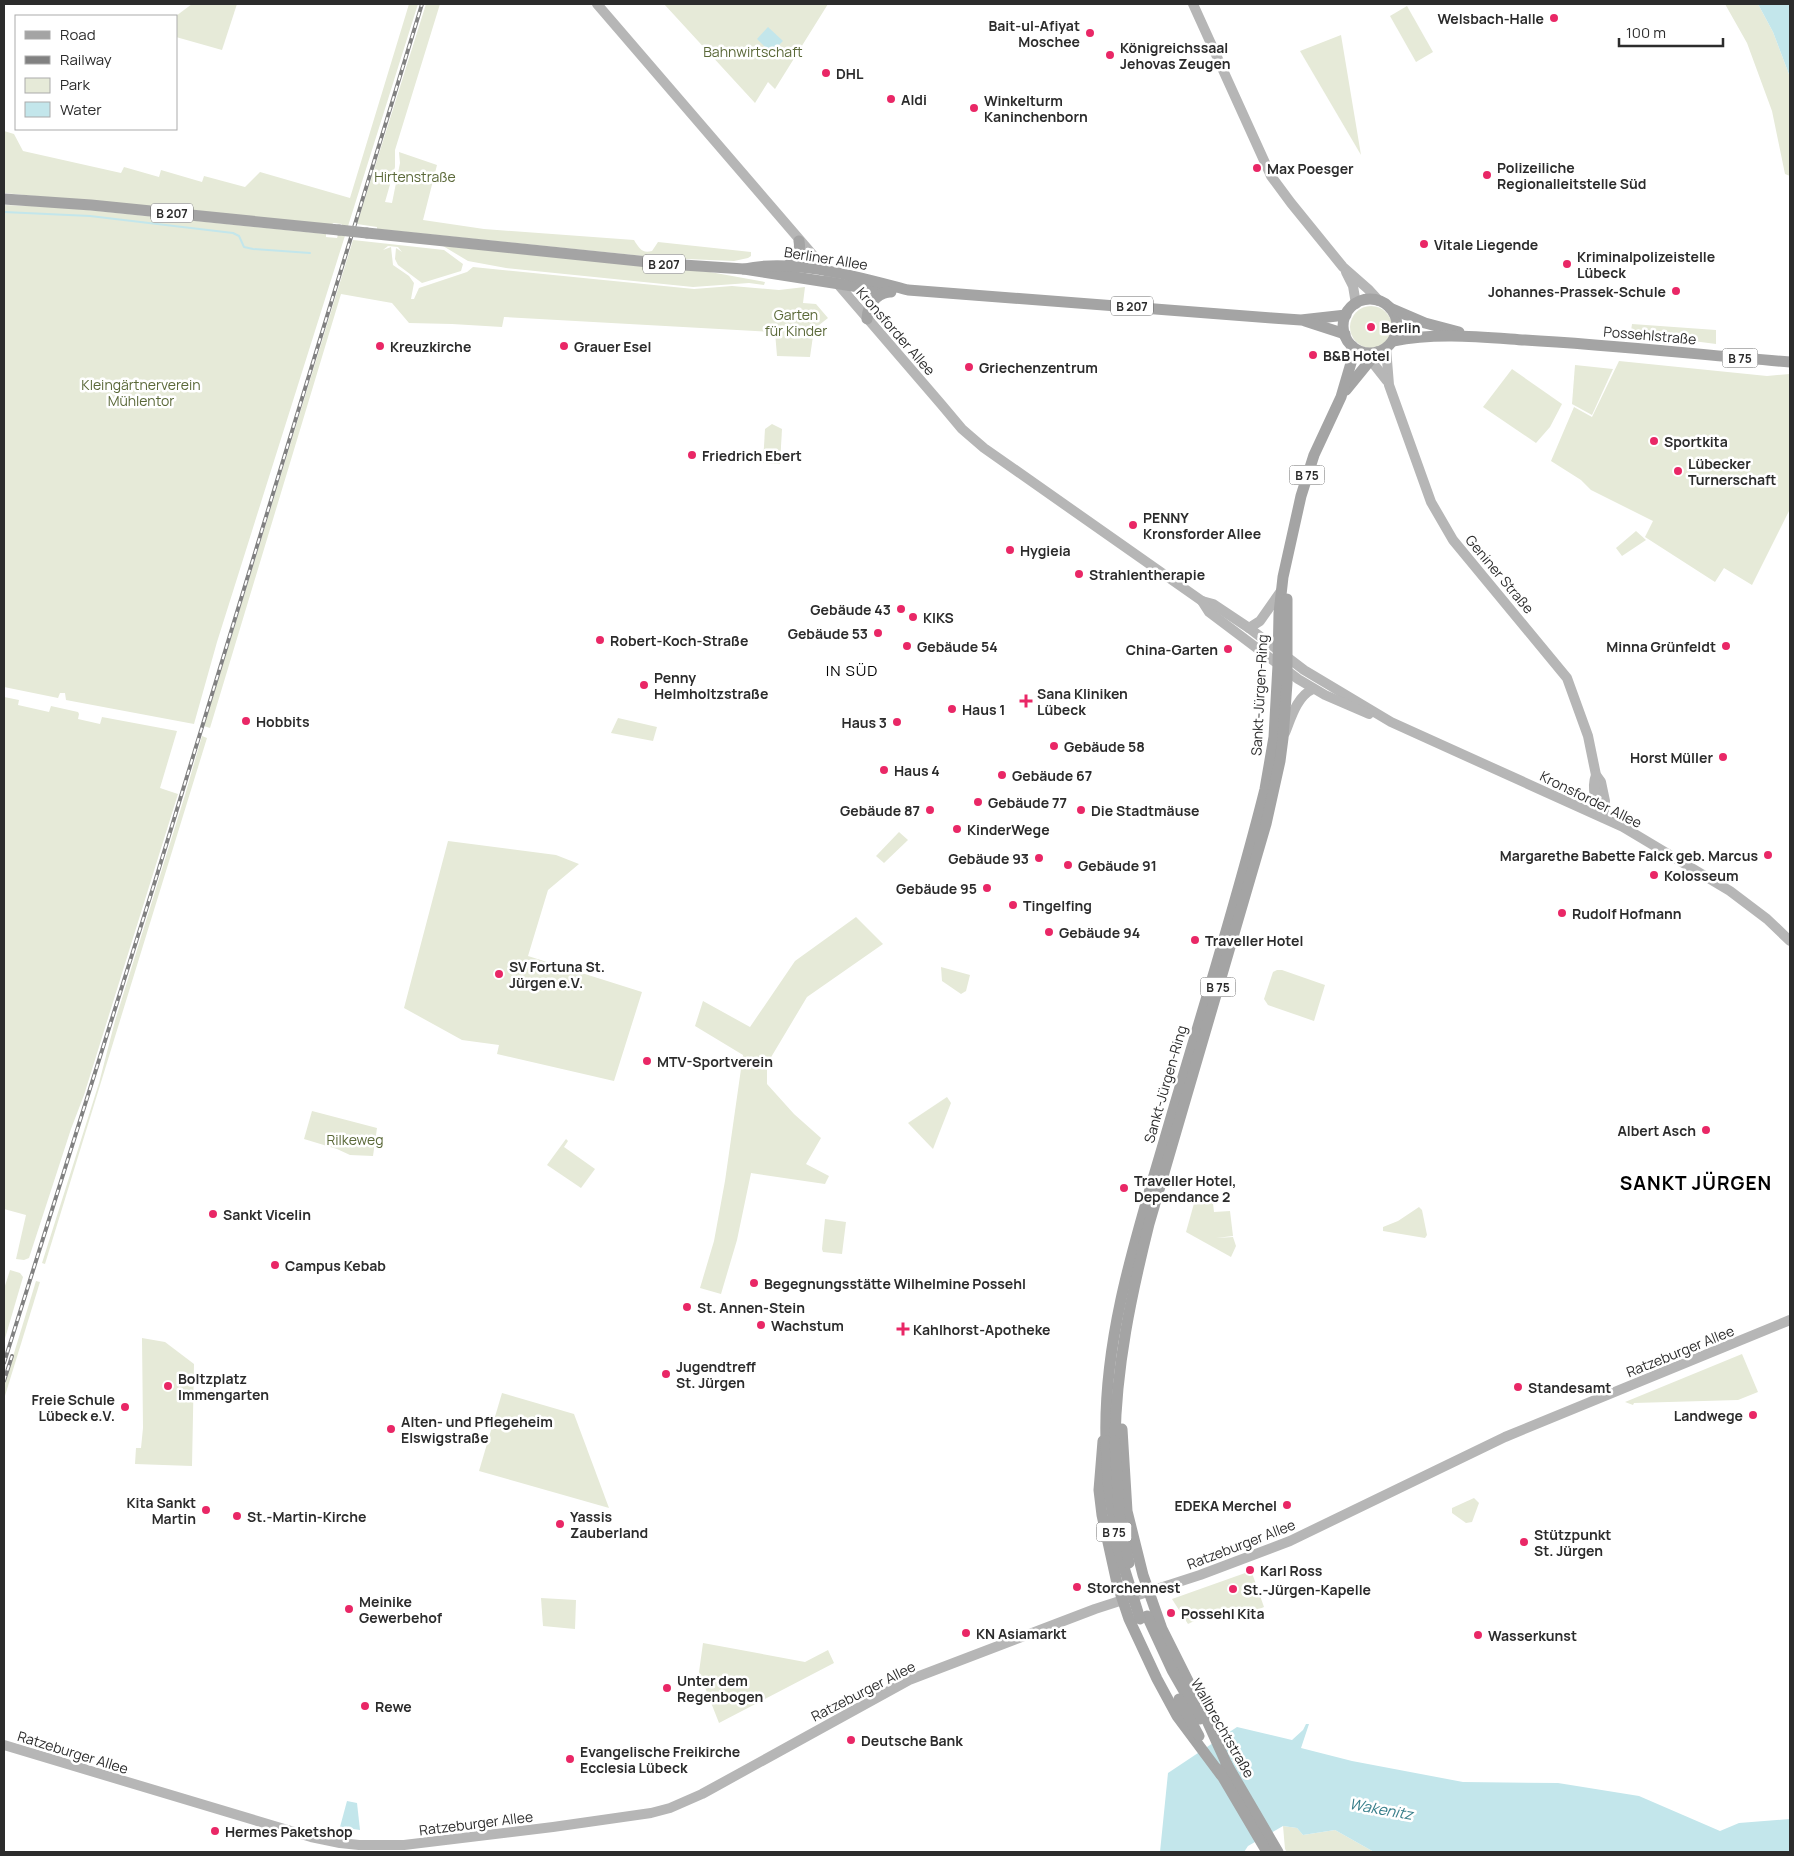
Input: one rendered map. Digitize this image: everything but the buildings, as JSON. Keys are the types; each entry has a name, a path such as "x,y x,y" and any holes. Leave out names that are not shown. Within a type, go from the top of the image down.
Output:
{"main road":[{"name":"Kronsforder Allee","path":"597,4 826,272 962,429 975,441 1202,602 1209,612 1283,661 1304,670 1391,722"},
{"path":"1193,4 1271,176 1343,267 1379,301 1390,308 1396,318 1397,324 1378,351 1352,346 1345,334 1346,315 1356,304 1364,300 1379,301"},
{"name":"B 207","path":"4,200 91,205 668,264 744,270"},
{"path":"787,266 792,263 798,254 800,241"},
{"name":"Berliner Allee","path":"744,270 759,266 787,266 826,272 908,290"},
{"path":"1343,267 1353,286 1356,304"},
{"name":"Berliner Allee","path":"744,270 837,284"},
{"name":"B 207","path":"837,284 890,292 908,290 1300,320 1346,315"},
{"path":"867,319 870,304 875,298 882,293 890,292"},
{"name":"Possehlstraße","path":"1390,308 1442,328 1507,339"},
{"name":"B 207","path":"1300,320 1345,334"},
{"name":"Possehlstraße","path":"1378,351 1409,338 1441,336 1574,343 1790,362"},
{"name":"Sankt-Jürgen-Ring","path":"1108,1433 1116,1406 1130,1308 1149,1224 1266,824 1279,769 1283,738 1281,591 1296,515 1323,434 1341,398 1351,363 1352,346"},
{"name":"Geniner Straße","path":"1378,351 1428,493 1453,540 1567,678 1588,736 1596,776 1601,782 1605,801 1603,817"},
{"name":"Geniner Straße","path":"1378,351 1386,366 1389,385"},
{"name":"Sankt-Jürgen-Ring","path":"1341,398 1378,351"},
{"name":"Sankt-Jürgen-Ring","path":"1143,1616 1120,1520 1108,1433 1113,1342 1138,1229 1265,789 1274,738 1283,661 1287,558"},
{"path":"1249,628 1260,620 1281,591"},
{"name":"Kronsforder Allee","path":"1202,602 1212,604 1249,628 1313,689 1351,708 1391,722 1603,817 1730,891 1765,917 1790,941"},
{"path":"1283,738 1297,706 1305,694 1313,689"},
{"name":"Ratzeburger Allee","path":"4,1745 340,1843 395,1846 651,1813 670,1808 702,1794 909,1680 1095,1609 1200,1575 1290,1541 1359,1506 1518,1431 1790,1320"},
{"path":"1119,1376 1123,1386 1122,1443 1128,1511 1139,1563 1148,1593 1143,1616 1157,1679 1177,1716 1225,1772"},
{"path":"1116,1406 1108,1433 1102,1444 1099,1490 1108,1548 1122,1601 1143,1616"},
{"name":"Wallbrechtstraße","path":"1143,1616 1267,1852"},
{"name":"Wallbrechtstraße","path":"1225,1772 1278,1852"}],"green space":[{"path":"192,4 237,4 222,50 178,38 177,15"},
{"name":"Kleingärtnerverein Mühlentor","path":"409,4 418,4 217,642 194,724 66,700 65,693 60,693 58,698 4,687 4,205 58,207 326,234 326,237 337,238 342,224 333,223 332,225 4,193 4,131 14,134 23,151 121,173 124,167 159,177 161,170 202,182 204,176 245,187 260,172 350,198"},
{"name":"Hirtenstraße","path":"426,4 440,4 395,150 395,167 385,202 392,203 400,163 399,152 437,165 423,220 484,229 634,240 639,248 646,252 652,251 658,242 751,252 751,256 734,261 663,258 377,229 377,227 357,224"},
{"name":"Bahnwirtschaft","path":"664,4 828,4 775,89 768,82 755,103"},
{"path":"1725,4 1758,4 1773,32 1790,77 1790,176 1785,174 1772,111 1747,43"},
{"path":"1407,6 1433,52 1416,62 1390,16"},
{"path":"1341,35 1361,155 1300,51"},
{"name":"Garten für Kinder","path":"353,240 444,250 463,264 461,271 422,283 398,265 395,259 396,248 402,252 398,247 388,246 383,250 391,247 393,265 409,276 414,283 411,299 414,299 419,288 467,272 473,267 694,289 732,286 779,290 805,287 803,303 816,304 828,318 814,329 810,357 777,356 775,332 504,317 502,327 409,323 392,303 341,294 210,728 204,726"},
{"path":"443,246 710,272 765,282 764,285 749,283 693,287 506,268 468,261"},
{"path":"1375,306 1383,309 1389,315 1392,327 1389,339 1383,345 1367,348 1359,345 1353,339 1350,323 1353,315 1359,309"},
{"path":"1632,324 1716,330 1716,344 1640,334 1631,331"},
{"name":"Lübecker Turnerschaft","path":"1619,361 1767,376 1790,374 1790,509 1752,585 1724,568 1715,582 1645,537 1653,521 1591,490 1581,480 1551,461 1574,407 1592,417"},
{"path":"1575,365 1613,369 1592,415 1572,404"},
{"path":"1512,369 1562,404 1550,427 1536,443 1483,407"},
{"path":"772,424 782,429 780,464 763,463 765,429"},
{"path":"1636,531 1646,540 1622,556 1616,548"},
{"path":"4,697 19,700 18,705 49,712 51,706 78,712 78,719 100,724 102,717 177,731 160,788 178,794 84,1095 29,1258 24,1260 16,1259 26,1215 4,1209"},
{"path":"618,718 657,727 653,741 611,733"},
{"path":"202,736 207,738 45,1264 42,1263 99,1083 115,1021"},
{"path":"899,832 908,840 884,863 876,856"},
{"name":"SV Fortuna St. Jürgen e.V.","path":"448,841 556,855 579,864 548,890 528,956 642,992 614,1081 497,1054 499,1045 462,1040 404,1008"},
{"path":"856,917 883,944 807,997 767,1064 767,1084 794,1114 821,1138 806,1164 829,1176 825,1184 751,1173 737,1240 721,1294 700,1288 714,1241 725,1181 743,1055 695,1026 703,1001 750,1027 795,961"},
{"path":"941,967 970,975 966,991 961,994 942,981"},
{"path":"1277,970 1325,985 1314,1021 1268,1005 1264,999 1273,972"},
{"path":"947,1097 951,1103 933,1149 908,1123"},
{"name":"Rilkeweg","path":"312,1111 377,1128 373,1156 350,1155 304,1139"},
{"path":"566,1139 568,1141 564,1147 595,1169 581,1188 547,1165"},
{"path":"1195,1200 1213,1203 1214,1212 1230,1211 1233,1236 1216,1238 1233,1237 1236,1246 1231,1257 1186,1232"},
{"path":"1419,1207 1422,1210 1427,1235 1425,1238 1383,1231 1383,1227 1398,1221"},
{"path":"825,1219 846,1222 842,1254 823,1252"},
{"path":"10,1270 20,1273 23,1277 4,1342 4,1289"},
{"path":"36,1281 40,1282 4,1399 4,1386"},
{"name":"Boltzplatz Immengarten","path":"142,1338 165,1342 194,1364 192,1466 135,1464 136,1448 141,1448 143,1428"},
{"path":"1742,1354 1758,1392 1738,1400 1634,1403 1633,1405 1625,1402"},
{"path":"502,1393 574,1414 609,1508 479,1471"},
{"path":"1474,1498 1479,1503 1472,1522 1466,1523 1452,1513 1452,1508"},
{"path":"1248,1572 1249,1574 1252,1573 1264,1607 1246,1615 1238,1607 1219,1609 1188,1624 1172,1599"},
{"path":"541,1598 576,1600 575,1629 543,1626"},
{"path":"703,1643 805,1662 828,1650 834,1663 719,1723 699,1672"},
{"path":"1283,1826 1297,1828 1303,1835 1335,1830 1374,1852 1287,1852 1285,1849"}],"water":[{"path":"1758,4 1790,4 1790,77 1773,32"},
{"path":"768,27 783,41 771,53 757,39"},
{"name":"Wakenitz","path":"1306,1724 1309,1724 1301,1748 1352,1761 1463,1782 1558,1783 1639,1796 1720,1831 1739,1823 1790,1819 1790,1852 1374,1852 1335,1830 1303,1835 1297,1828 1283,1826 1248,1846 1244,1852 1160,1852 1168,1773 1237,1727 1292,1740 1303,1730"},
{"path":"347,1801 357,1803 360,1830 340,1827"}],"waterway":[{"path":"4,212 90,216 233,233 239,236 244,247 310,253"}],"railway":[{"path":"4,1363 157,875 422,4"},
{"path":"4,1381 12,1356"}],"place":[{"name":"Welsbach-Halle","path":"1554,18"},
{"name":"Bait-ul-Afiyat Moschee","path":"1090,33"},
{"name":"Königreichssaal Jehovas Zeugen","path":"1110,55"},
{"name":"DHL","path":"826,73"},
{"name":"Aldi","path":"891,99"},
{"name":"Winkelturm Kaninchenborn","path":"974,108"},
{"name":"Max Poesger","path":"1257,168"},
{"name":"Polizeiliche Regionalleitstelle Süd","path":"1487,175"},
{"name":"Vitale Liegende","path":"1424,244"},
{"name":"Kriminalpolizeistelle Lübeck","path":"1567,264"},
{"name":"Johannes-Prassek-Schule","path":"1676,291"},
{"name":"Berlin","path":"1371,327"},
{"name":"Kreuzkirche","path":"380,346"},
{"name":"Grauer Esel","path":"564,346"},
{"name":"B&B Hotel","path":"1313,355"},
{"name":"Griechenzentrum","path":"969,367"},
{"name":"Sportkita","path":"1654,441"},
{"name":"Friedrich Ebert","path":"692,455"},
{"name":"Lübecker Turnerschaft","path":"1678,471"},
{"name":"PENNY Kronsforder Allee","path":"1133,525"},
{"name":"Hygieia","path":"1010,550"},
{"name":"Strahlentherapie","path":"1079,574"},
{"name":"Gebäude 43","path":"901,609"},
{"name":"KIKS","path":"913,617"},
{"name":"Gebäude 53","path":"878,633"},
{"name":"Robert-Koch-Straße","path":"600,640"},
{"name":"Gebäude 54","path":"907,646"},
{"name":"Minna Grünfeldt","path":"1726,646"},
{"name":"China-Garten","path":"1228,649"},
{"name":"Penny Helmholtzstraße","path":"644,685"},
{"name":"Sana Kliniken Lübeck","path":"1026,701"},
{"name":"Haus 1","path":"952,709"},
{"name":"Hobbits","path":"246,721"},
{"name":"Haus 3","path":"897,722"},
{"name":"Gebäude 58","path":"1054,746"},
{"name":"Horst Müller","path":"1723,757"},
{"name":"Haus 4","path":"884,770"},
{"name":"Gebäude 67","path":"1002,775"},
{"name":"Gebäude 77","path":"978,802"},
{"name":"Gebäude 87","path":"930,810"},
{"name":"Die Stadtmäuse","path":"1081,810"},
{"name":"KinderWege","path":"957,829"},
{"name":"Margarethe Babette Falck geb. Marcus","path":"1768,855"},
{"name":"Gebäude 93","path":"1039,858"},
{"name":"Gebäude 91","path":"1068,865"},
{"name":"Kolosseum","path":"1654,875"},
{"name":"Gebäude 95","path":"987,888"},
{"name":"Tingelfing","path":"1013,905"},
{"name":"Rudolf Hofmann","path":"1562,913"},
{"name":"Gebäude 94","path":"1049,932"},
{"name":"Traveller Hotel","path":"1195,940"},
{"name":"SV Fortuna St. Jürgen e.V.","path":"499,974"},
{"name":"MTV-Sportverein","path":"647,1061"},
{"name":"Albert Asch","path":"1706,1130"},
{"name":"Traveller Hotel, Dependance 2","path":"1124,1188"},
{"name":"Sankt Vicelin","path":"213,1214"},
{"name":"Campus Kebab","path":"275,1265"},
{"name":"Begegnungsstätte Wilhelmine Possehl","path":"754,1283"},
{"name":"St. Annen-Stein","path":"687,1307"},
{"name":"Wachstum","path":"761,1325"},
{"name":"Kahlhorst-Apotheke","path":"903,1329"},
{"name":"Jugendtreff St. Jürgen","path":"666,1374"},
{"name":"Boltzplatz Immengarten","path":"168,1386"},
{"name":"Standesamt","path":"1518,1387"},
{"name":"Freie Schule Lübeck e.V.","path":"125,1407"},
{"name":"Landwege","path":"1753,1415"},
{"name":"Alten- und Pflegeheim Elswigstraße","path":"391,1429"},
{"name":"EDEKA Merchel","path":"1287,1505"},
{"name":"Kita Sankt Martin","path":"206,1510"},
{"name":"St.-Martin-Kirche","path":"237,1516"},
{"name":"Yassis Zauberland","path":"560,1524"},
{"name":"Stützpunkt St. Jürgen","path":"1524,1542"},
{"name":"Karl Ross","path":"1250,1570"},
{"name":"Storchennest","path":"1077,1587"},
{"name":"St.-Jürgen-Kapelle","path":"1233,1589"},
{"name":"Meinike Gewerbehof","path":"349,1609"},
{"name":"Possehl Kita","path":"1171,1613"},
{"name":"KN Asiamarkt","path":"966,1633"},
{"name":"Wasserkunst","path":"1478,1635"},
{"name":"Unter dem Regenbogen","path":"667,1688"},
{"name":"Rewe","path":"365,1706"},
{"name":"Deutsche Bank","path":"851,1740"},
{"name":"Evangelische Freikirche Ecclesia Lübeck","path":"570,1759"},
{"name":"Hermes Paketshop","path":"215,1831"}],"district":[{"name":"IN SÜD","path":"852,670"},
{"name":"SANKT JÜRGEN","path":"1696,1183"}]}
